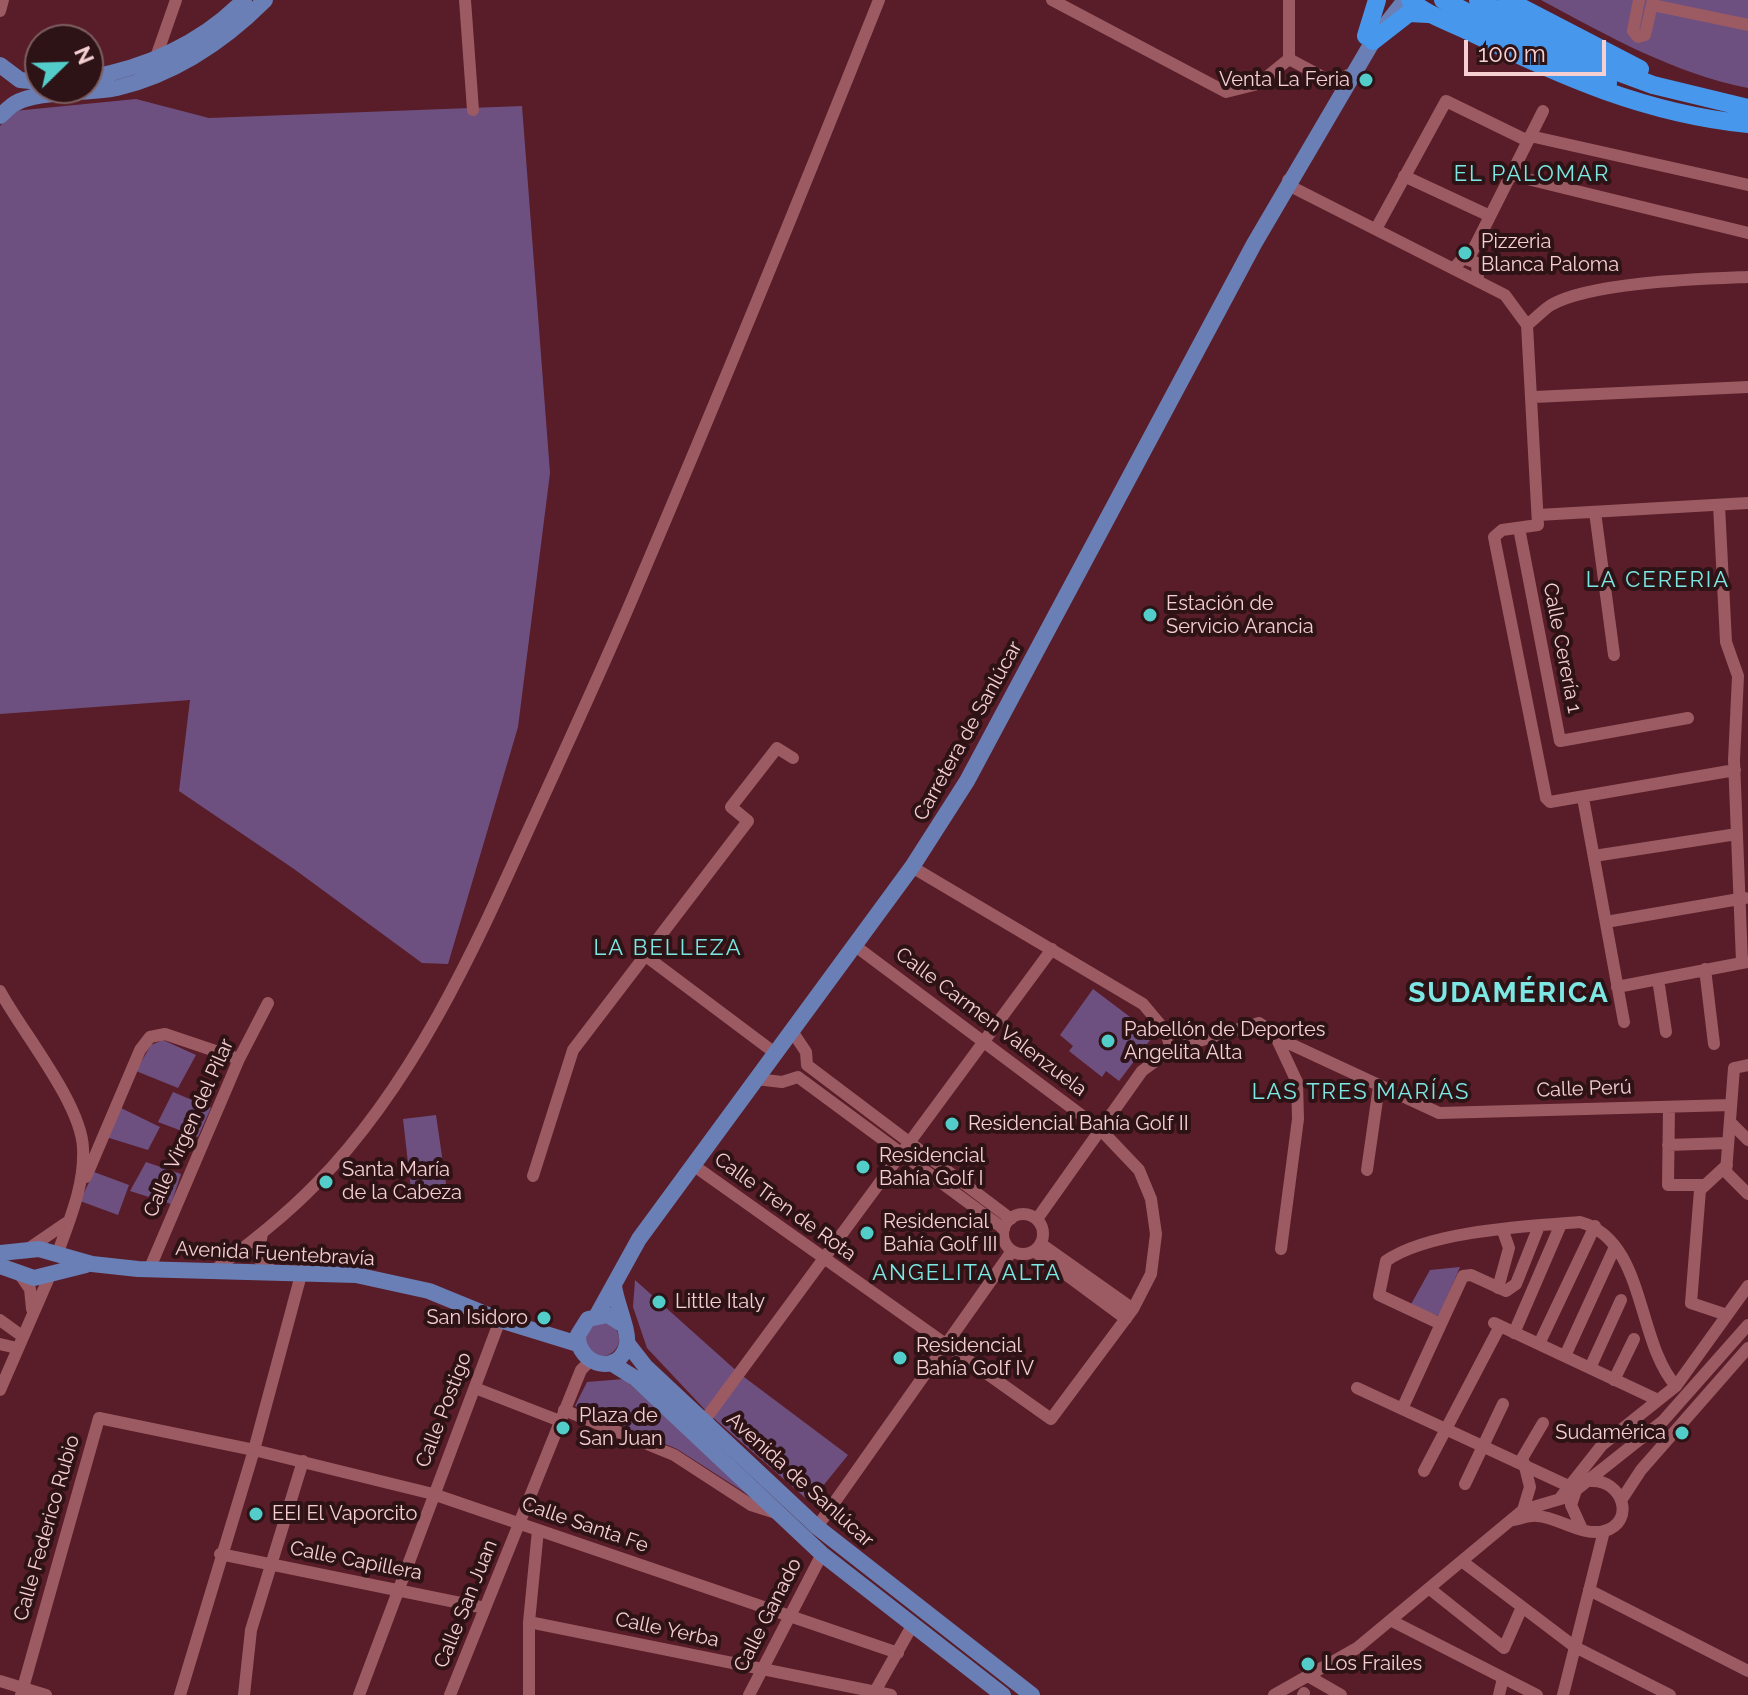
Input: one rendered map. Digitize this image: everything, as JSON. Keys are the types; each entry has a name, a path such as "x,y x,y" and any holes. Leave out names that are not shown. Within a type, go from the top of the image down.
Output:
{"highway":[{"path":"1370,39 1377,0"},
{"path":"1408,0 1441,9 1594,77 1704,114 1748,123"},
{"path":"1478,0 1599,65 1653,85 1748,107"},
{"path":"1507,0 1641,69 1748,107"},
{"path":"1370,39 1409,13 1441,9"}],"main road":[{"path":"104,75 128,71 155,60 201,35 244,0"},
{"path":"6,110 27,98 119,88 150,78 206,50 265,0"},
{"name":"Carretera de Sanlúcar","path":"590,1319 614,1286 639,1239 912,867 967,781 1254,244 1358,66 1387,0"},
{"name":"Carretera de Sanlúcar","path":"1254,244 1255,231 1336,84 1370,39 1408,0"},
{"path":"2,66 15,87 6,110"},
{"path":"2,66 24,80"},
{"path":"0,1253 27,1249"},
{"path":"21,1276 19,1260 27,1249"},
{"name":"Avenida Fuentebravía","path":"27,1249 92,1264 149,1270 302,1271 398,1282 500,1320 578,1344"},
{"path":"50,1275 57,1255"},
{"name":"Avenida Fuentebravía","path":"21,1276 50,1275 92,1264"},
{"path":"0,1266 21,1276"},
{"path":"590,1319 578,1344 590,1361 611,1363 623,1354 627,1343 614,1286"},
{"path":"544,1334 590,1319 611,1316 622,1324"},
{"name":"Avenida de Sanlúcar","path":"627,1343 645,1366 817,1527 1032,1695"},
{"name":"Avenida de Sanlúcar","path":"611,1363 635,1378 822,1554 1003,1695"}],"street":[{"path":"0,11 3,0"},
{"path":"155,60 176,0"},
{"path":"465,0 473,110"},
{"path":"216,1269 262,1234 316,1185 385,1100 438,1013 484,927 599,677 733,364 879,0"},
{"path":"1052,0 1226,92 1244,90 1258,84 1289,59"},
{"path":"1289,0 1289,59"},
{"path":"1639,0 1633,31 1638,37 1645,35 1653,2 1748,25"},
{"path":"1289,59 1336,84 1358,66"},
{"path":"1376,229 1446,101 1529,138 1748,185"},
{"path":"1469,258 1543,111"},
{"path":"1314,123 1288,185 1505,295 1527,325 1534,397 1538,525 1502,530 1494,537 1546,798 1550,802 1583,798 1734,765 1748,759"},
{"path":"1511,175 1748,233"},
{"path":"1404,176 1490,216"},
{"path":"1455,267 1463,258 1469,258 1477,263 1478,280"},
{"path":"1527,325 1551,305 1580,295 1673,281 1748,277"},
{"path":"1534,397 1748,387"},
{"path":"1538,515 1748,503"},
{"path":"1617,987 1745,962 1744,898 1734,765 1738,676 1726,642 1719,505"},
{"path":"1595,512 1614,655"},
{"name":"Calle Cerería 1","path":"1519,528 1560,741 1688,718"},
{"path":"533,1176 573,1050 748,821 731,807 777,748 793,758"},
{"path":"1583,798 1624,1022"},
{"path":"1594,856 1737,834"},
{"path":"912,867 1143,1004 1164,1029 1172,1049"},
{"path":"1606,922 1744,898"},
{"name":"Calle Carmen Valenzuela","path":"854,945 1100,1129 1139,1170 1151,1199 1156,1234 1151,1274 1130,1314 1051,1419"},
{"path":"704,1421 825,1261 1052,949"},
{"path":"647,957 775,1053"},
{"path":"1705,969 1714,1044"},
{"path":"1658,979 1666,1032"},
{"path":"0,991 66,1100 81,1134 83,1158 78,1191"},
{"name":"Calle Virgen del Pilar","path":"149,1270 239,1059 268,1003"},
{"path":"1037,1219 1142,1071 1172,1049 1259,1023 1271,1028 1286,1042 1379,1086 1367,1170"},
{"path":"1271,1028 1297,1082 1298,1119 1281,1249"},
{"path":"756,1079 782,1082 798,1077 807,1065 806,1052 792,1031"},
{"path":"57,1255 78,1191 140,1050 150,1037 165,1034 239,1059"},
{"path":"807,1065 1007,1224"},
{"path":"1748,1065 1734,1068 1726,1172 1748,1194"},
{"path":"798,1077 908,1148"},
{"name":"Calle Perú","path":"1379,1086 1439,1113 1731,1105"},
{"path":"1669,1107 1668,1185 1705,1185"},
{"path":"1730,1122 1748,1140"},
{"path":"81,1134 92,1141 101,1141"},
{"path":"1668,1145 1728,1143"},
{"name":"Calle Tren de Rota","path":"693,1165 1051,1419"},
{"path":"1727,1165 1700,1190 1691,1303 1727,1315"},
{"path":"1029,1215 1037,1219 1043,1233 1038,1248 1026,1254 1012,1251 1004,1238 1007,1224 1029,1215"},
{"path":"27,1249 68,1221"},
{"path":"1441,1324 1379,1295 1386,1261 1400,1251 1427,1242 1580,1222 1595,1226 1629,1267 1642,1300 1649,1338 1664,1373 1676,1386"},
{"path":"1514,1333 1561,1224"},
{"path":"1402,1409 1463,1276 1471,1275 1506,1291 1516,1284 1539,1226"},
{"path":"1539,1344 1595,1226"},
{"path":"1498,1288 1509,1248 1503,1231"},
{"path":"262,1234 257,1252 259,1263 271,1270"},
{"path":"1038,1248 1130,1314"},
{"path":"242,1249 257,1252"},
{"path":"1565,1356 1614,1249"},
{"path":"817,1527 1012,1251"},
{"path":"180,1695 220,1554 254,1450 302,1271"},
{"path":"0,1390 50,1275"},
{"path":"21,1276 31,1295 32,1313"},
{"path":"1581,1527 1572,1514 1570,1492 1602,1445 1676,1386 1748,1286"},
{"path":"1590,1368 1621,1300"},
{"path":"0,1320 20,1342"},
{"name":"Calle Postigo","path":"359,1695 500,1320"},
{"path":"1424,1471 1497,1324 1658,1400"},
{"path":"1274,1695 1357,1648 1523,1510 1591,1481 1663,1421 1748,1325"},
{"path":"1614,1380 1634,1339"},
{"path":"0,1344 20,1342"},
{"path":"1563,1695 1604,1531 1618,1521 1622,1499 1641,1470 1748,1348"},
{"name":"Calle San Juan","path":"450,1695 581,1370 590,1361"},
{"path":"475,1388 674,1455 751,1505 778,1513"},
{"path":"1357,1388 1522,1462 1570,1492"},
{"path":"1465,1484 1503,1404"},
{"name":"Calle Santa Fe","path":"99,1418 303,1461 433,1494 898,1653"},
{"name":"Calle Federico Rubio","path":"22,1692 99,1418"},
{"path":"1523,1510 1530,1487 1522,1462 1543,1423"},
{"path":"244,1695 251,1630 303,1461"},
{"path":"1591,1481 1608,1483 1622,1499"},
{"path":"1513,1520 1538,1516 1604,1531"},
{"path":"529,1695 529,1622 538,1530"},
{"name":"Calle Capillera","path":"220,1554 485,1608"},
{"name":"Calle Ganado","path":"749,1695 822,1554"},
{"path":"1463,1562 1575,1647 1670,1695"},
{"path":"1430,1589 1504,1648 1522,1607"},
{"path":"1589,1590 1748,1671"},
{"path":"1392,1621 1537,1695"},
{"name":"Calle Yerba","path":"529,1622 891,1695"},
{"path":"874,1693 912,1626"},
{"path":"1308,1676 1341,1695"},
{"path":"1499,1695 1503,1678"},
{"path":"0,1681 22,1692 46,1695"}],"shaded area":[{"path":"1541,0 1748,0 1748,88 1667,63"},
{"path":"136,99 209,118 522,106 550,473 518,727 448,964 422,963 294,869 179,791 190,700 0,714 0,126 14,111"},
{"name":"Pabellón de Deportes Angelita Alta","path":"1093,989 1154,1035 1119,1081 1106,1071 1102,1077 1069,1051 1073,1046 1060,1035"},
{"path":"163,1040 196,1055 178,1088 136,1071 151,1045"},
{"path":"173,1092 211,1108 198,1137 158,1122"},
{"path":"121,1108 160,1127 148,1150 106,1137"},
{"path":"436,1115 446,1184 411,1189 403,1119"},
{"path":"146,1162 181,1174 171,1204 130,1191"},
{"path":"94,1172 129,1185 118,1215 80,1201"},
{"path":"1460,1267 1439,1316 1410,1306 1430,1270"},
{"path":"635,1280 740,1374 848,1455 810,1502 710,1415 647,1348 633,1307"},
{"path":"602,1322 614,1327 619,1339 614,1351 602,1356 590,1351 585,1339 590,1327"},
{"path":"624,1379 758,1501 677,1449 575,1406 587,1382"}],"place":[{"name":"Venta La Feria","path":"1366,80"},
{"name":"Pizzeria Blanca Paloma","path":"1465,253"},
{"name":"Estación de Servicio Arancia","path":"1150,615"},
{"name":"Pabellón de Deportes Angelita Alta","path":"1108,1041"},
{"name":"Residencial Bahía Golf II","path":"952,1124"},
{"name":"Residencial Bahía Golf I","path":"863,1167"},
{"name":"Santa María de la Cabeza","path":"326,1182"},
{"name":"Residencial Bahía Golf III","path":"867,1233"},
{"name":"Little Italy","path":"659,1302"},
{"name":"San Isidoro","path":"544,1318"},
{"name":"Residencial Bahía Golf IV","path":"900,1358"},
{"name":"Plaza de San Juan","path":"563,1428"},
{"name":"Sudamérica","path":"1682,1433"},
{"name":"EEI El Vaporcito","path":"256,1514"},
{"name":"Los Frailes","path":"1308,1664"}],"district":[{"name":"EL PALOMAR","path":"1532,174"},
{"name":"LA CERERIA","path":"1658,580"},
{"name":"LA BELLEZA","path":"668,948"},
{"name":"SUDAMÉRICA","path":"1509,994"},
{"name":"LAS TRES MARÍAS","path":"1361,1092"},
{"name":"ANGELITA ALTA","path":"967,1273"}]}
